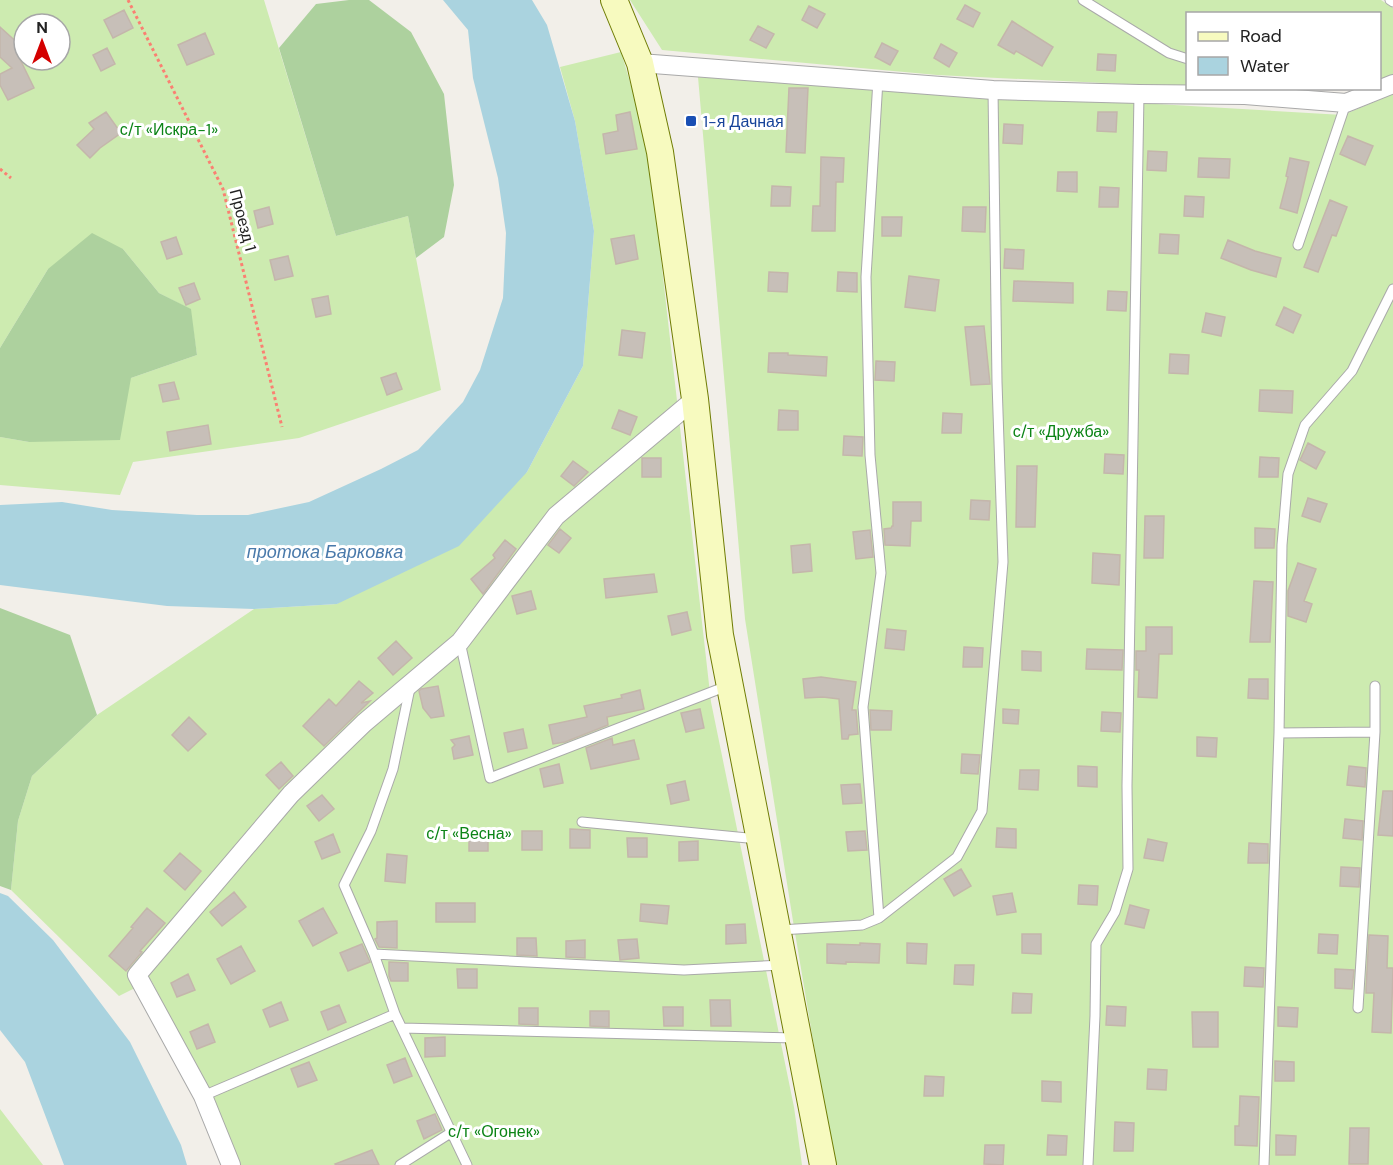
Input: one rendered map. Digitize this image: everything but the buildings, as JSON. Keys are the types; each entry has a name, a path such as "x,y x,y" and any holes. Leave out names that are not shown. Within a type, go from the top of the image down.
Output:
{"main road":[{"path":"614,0 640,63 660,152 695,399 720,635 823,1165"}],"street":[{"path":"640,63 993,90 1139,94 1243,92 1346,103 1378,90"},
{"path":"231,1165 203,1096 137,975 291,794 364,723 460,642 556,516 695,399"}],"lane":[{"path":"1083,0 1169,53 1186,58"},
{"path":"878,80 866,277 870,455 881,573 863,707 879,918"},
{"path":"778,930 862,925 879,918 957,857 982,811 1003,562 997,381 993,90"},
{"path":"1088,1165 1096,944 1115,912 1128,869 1127,774 1139,94"},
{"path":"1298,245 1346,103"},
{"path":"1264,1165 1279,733 1282,545 1288,474 1305,425 1352,371 1393,289"},
{"path":"460,642 490,778 730,684"},
{"path":"411,683 393,769 371,831 344,885 374,954 395,1014 467,1165"},
{"path":"1358,1008 1375,732 1375,686"},
{"path":"1279,733 1375,732"},
{"path":"582,822 760,840"},
{"path":"374,954 684,970 785,965"},
{"path":"203,1096 395,1014"},
{"path":"402,1028 798,1038"},
{"path":"400,1165 452,1132"}],"path":[{"name":"Проезд 1","path":"128,0 223,189 282,427"},
{"path":"0,169 11,178"}],"green space":[{"name":"с/т «Искра-1»","path":"0,0 264,0 336,236 408,216 441,390 299,438 133,462 120,495 0,485 0,437 29,442 131,378 197,355 190,309 159,293 123,249 48,269 0,348"},
{"path":"369,0 411,32 444,94 454,185 444,237 416,258 408,216 336,236 279,48 316,4"},
{"path":"630,0 1381,0 1393,8 1393,75 1381,81 1381,12 1186,12 1186,87 937,75 662,50"},
{"name":"с/т «Весна»","path":"621,52 641,119 654,197 711,702 794,1107 802,1165 472,1165 439,1096 430,1095 462,1165 237,1165 208,1091 151,980 119,996 11,890 18,821 32,776 97,715 254,609 337,604 527,472 583,366 594,231 575,121 560,67"},
{"name":"с/т «Дружба»","path":"698,77 1343,115 1393,94 1393,1165 834,1165 745,619"},
{"path":"92,233 123,249 159,293 191,309 197,355 131,378 120,440 29,442 0,437 0,348 48,269"},
{"path":"0,608 70,635 97,715 32,776 18,821 11,890 0,886"},
{"path":"0,1109 43,1165 0,1165"}],"water":[{"name":"протока Барковка","path":"443,0 532,0 547,25 575,121 594,231 583,366 527,472 459,546 337,604 254,609 167,606 0,585 0,505 62,502 112,510 197,515 248,515 309,502 418,450 463,402 480,370 503,298 506,233 498,178 473,78 468,30"},
{"path":"0,893 8,896 53,940 130,1042 181,1145 187,1165 64,1165 25,1062 0,1030"}],"place":[{"name":"1-я Дачная","path":"691,121"}],"park label":[{"name":"с/т «Огонек»","path":"494,1131"}]}
